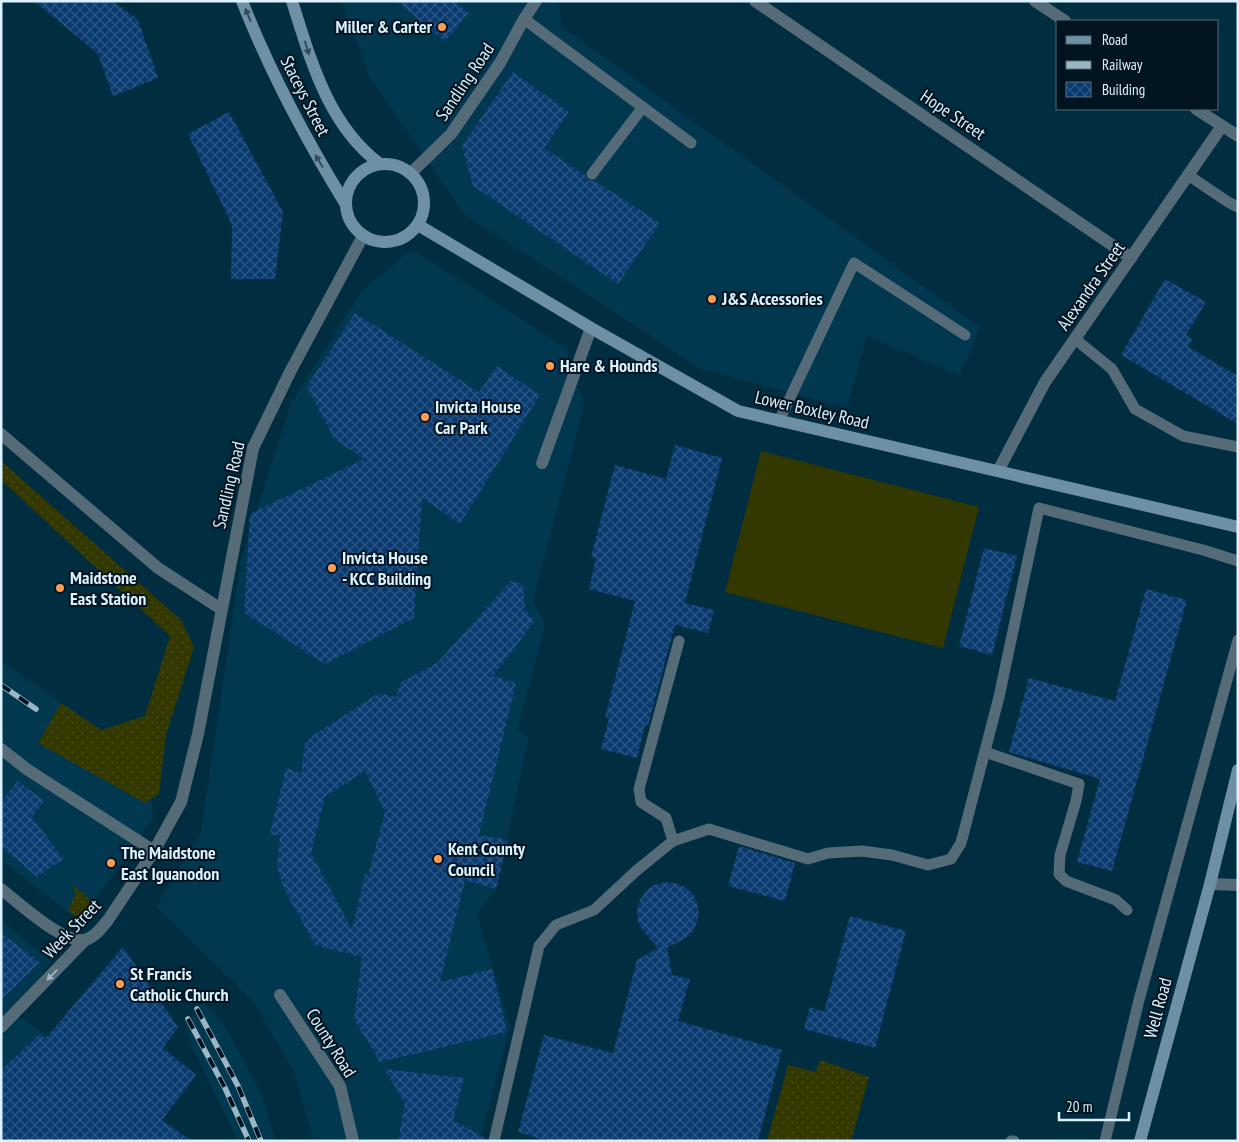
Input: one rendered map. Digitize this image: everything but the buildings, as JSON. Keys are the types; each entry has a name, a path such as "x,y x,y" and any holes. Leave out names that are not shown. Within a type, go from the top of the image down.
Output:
{"main road":[{"name":"Staceys Street","path":"242,1 261,49 278,83 311,148 344,203"},
{"name":"Staceys Street","path":"292,1 314,71 342,126 359,146 380,164"},
{"path":"380,164 402,167 411,173 423,192 425,203 423,215 418,225 410,234 393,242 374,241 363,236 353,226 344,203 348,188 356,176 367,168 380,164"},
{"name":"Lower Boxley Road","path":"418,225 591,328 738,411 1238,528"},
{"path":"1210,884 1238,770"},
{"name":"Well Road","path":"1140,1141 1210,884"}],"street":[{"name":"Sandling Road","path":"411,173 451,134 500,63 536,1"},
{"name":"Hope Street","path":"755,1 1131,258"},
{"path":"1035,1 1064,20"},
{"path":"1198,110 1238,136"},
{"name":"Alexandra Street","path":"998,472 1045,382 1222,126"},
{"name":"Sandling Road","path":"198,734 253,448 290,372 363,236"},
{"path":"542,463 591,328"},
{"path":"1,434 158,568 221,609"},
{"name":"Week Street","path":"1,1027 108,920 154,851 181,802 198,734"},
{"path":"1,749 52,786 154,851"},
{"path":"1210,884 1238,884"},
{"path":"1,889 59,933 72,939 86,940"},
{"name":"County Road","path":"280,995 340,1086 353,1141"}],"lane":[{"path":"524,19 691,143"},
{"path":"592,174 643,107"},
{"path":"1188,175 1238,207"},
{"path":"779,421 854,263 965,335"},
{"path":"1075,339 1112,369 1135,409 1183,436 1238,447"},
{"path":"494,1141 539,946 556,925 594,910 636,870 673,841 709,829 808,859 828,853 862,851 892,855 928,864 951,859 961,843 999,698 1039,508 1203,550 1238,561"},
{"path":"1104,1141 1139,1000 1238,640"},
{"path":"673,841 666,818 641,802 639,789 680,641"},
{"path":"984,752 1078,784 1076,801 1060,855 1059,874 1066,881 1116,900 1127,910"}],"shaded area":[{"path":"342,1 559,1 561,26 980,327 960,376 867,336 847,408 701,369 464,214 369,76"},
{"path":"412,249 566,348 584,405 533,601 545,624 517,731 529,737 496,889 477,913 510,1026 480,1141 314,1141 294,1072 253,1001 156,907 201,833 241,559 291,403 361,292"},
{"path":"1,661 101,730 145,716 153,818 80,921 1,860"},
{"path":"1,920 50,961 15,1014 123,1085 1,1141"},
{"path":"203,1001 224,1024 262,1096 276,1141 236,1141 235,1134 192,1047 186,1026"}],"green space":[{"path":"761,451 979,507 943,648 725,592"},
{"path":"1,461 181,620 194,647 166,735 159,794 145,803 38,743 61,703 101,730 145,716 170,636 1,480"},
{"path":"74,885 94,904 80,921 68,909 75,896"},
{"path":"820,1060 869,1077 851,1141 767,1141 788,1065 816,1072"}],"railway":[{"path":"1,685 36,709"},
{"path":"197,1009 238,1086 261,1141"},
{"path":"188,1019 225,1088 249,1141"}],"place":[{"name":"Miller & Carter","path":"442,27"},
{"name":"J&S Accessories","path":"712,299"},
{"name":"Hare & Hounds","path":"550,366"},
{"name":"Invicta House Car Park","path":"425,417"},
{"name":"Invicta House - KCC Building","path":"332,568"},
{"name":"Maidstone East Station","path":"60,588"},
{"name":"Kent County Council","path":"438,859"},
{"name":"The Maidstone East Iguanodon","path":"111,863"},
{"name":"St Francis Catholic Church","path":"120,984"}]}
